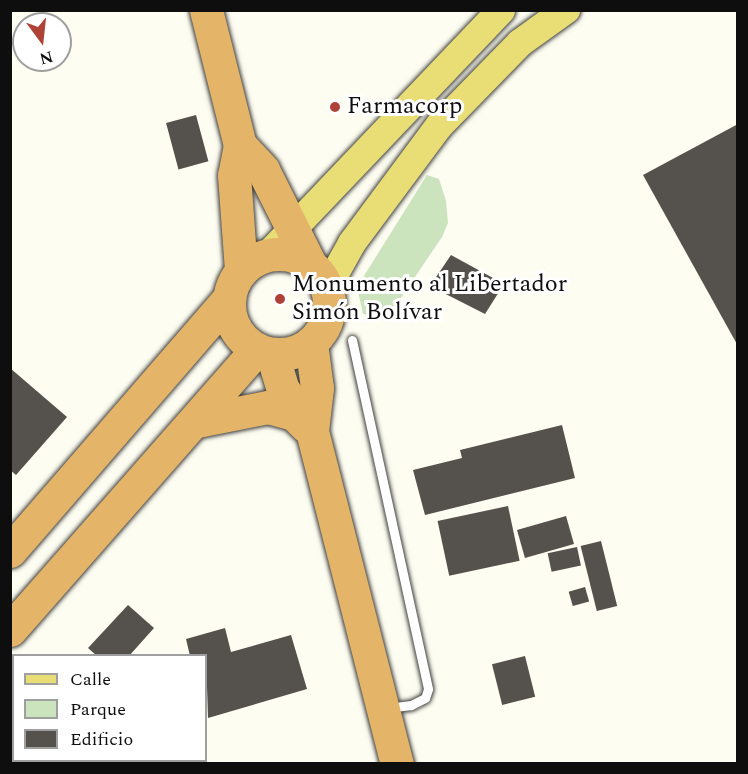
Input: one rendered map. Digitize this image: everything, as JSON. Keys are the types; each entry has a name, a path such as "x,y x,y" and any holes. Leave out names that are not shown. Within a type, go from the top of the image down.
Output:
{"highway":[{"path":"206,10 240,145 234,175 246,274 235,328 265,352 283,390 312,431 397,764"},
{"path":"240,145 263,170 319,276 326,322 311,343 317,388 312,431"},
{"path":"10,551 246,274 283,254 319,276"},
{"path":"10,630 197,421 265,352 311,343"},
{"path":"197,421 267,407 294,414 312,431"}],"main road":[{"path":"246,274 501,10"},
{"path":"319,276 352,243 439,126 520,43 566,10"}],"lane":[{"path":"352,340 428,688 425,698 411,705 383,709"}],"green space":[{"path":"427,175 439,179 446,201 448,223 442,237 396,305 375,317 363,314 357,287"}],"building":[{"path":"196,115 208,161 178,169 166,123"},
{"path":"738,124 738,346 643,175"},
{"path":"451,255 504,284 485,314 430,286"},
{"path":"10,368 67,417 16,475 10,470"},
{"path":"562,425 575,478 425,515 413,470 462,458 460,450"},
{"path":"508,506 520,561 449,576 438,521"},
{"path":"566,516 574,544 525,558 517,530"},
{"path":"601,541 617,606 597,611 581,546"},
{"path":"577,547 581,566 552,572 548,553"},
{"path":"585,587 589,601 573,606 569,592"},
{"path":"128,605 154,628 131,654 95,654 88,648"},
{"path":"225,628 231,652 291,635 307,689 208,718 207,654 190,654 186,639"},
{"path":"525,656 535,697 502,705 492,664"},
{"path":"86,762 86,764 31,763"}],"place":[{"name":"Farmacorp","path":"335,107"},
{"name":"Monumento al Libertador Simón Bolívar","path":"280,299"}]}
